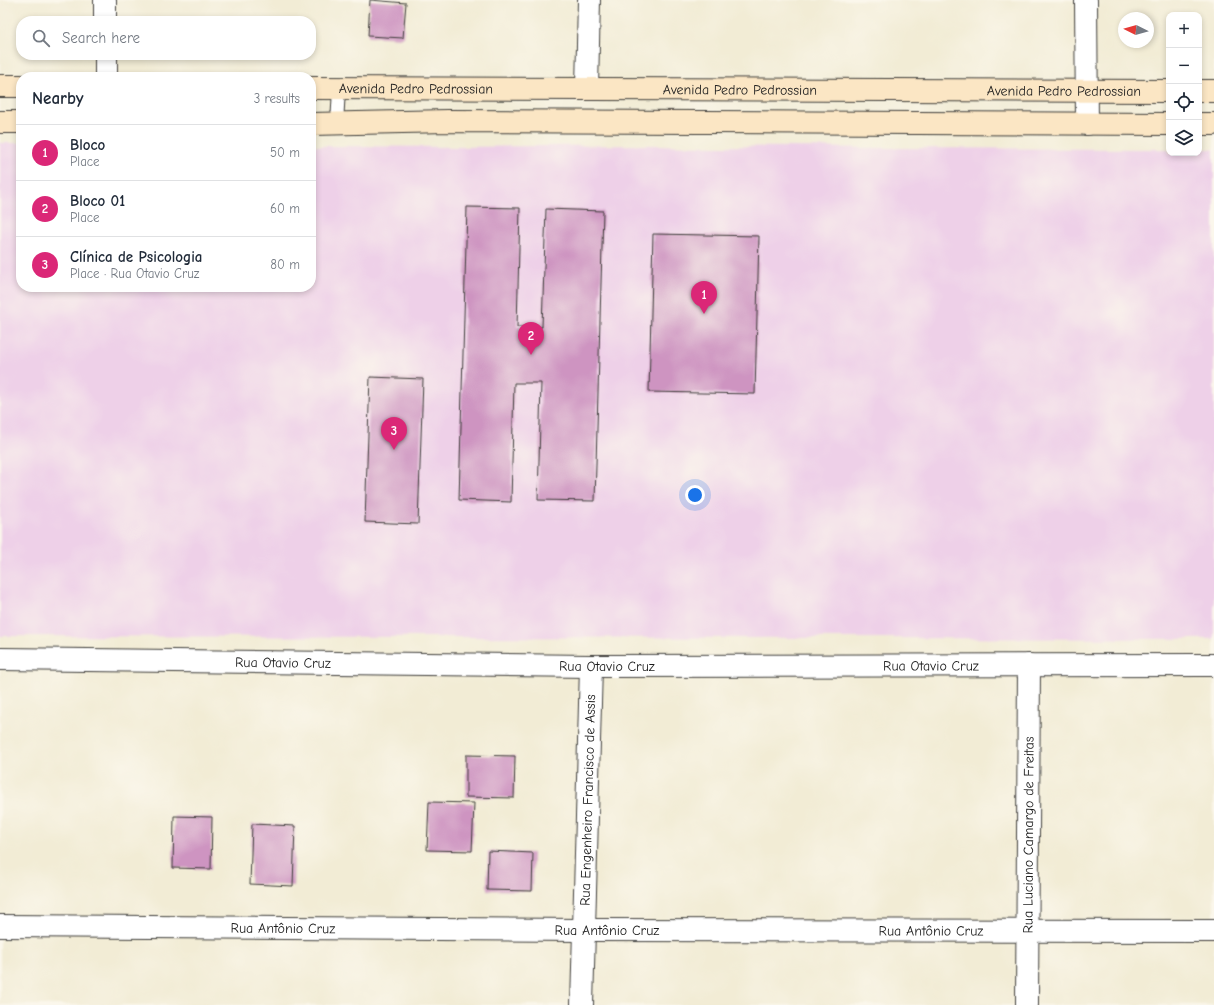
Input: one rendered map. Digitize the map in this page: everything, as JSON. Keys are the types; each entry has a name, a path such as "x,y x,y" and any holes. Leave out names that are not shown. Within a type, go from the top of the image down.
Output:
{"street":[{"path":"105,0 105,16"},
{"path":"588,88 589,0"},
{"path":"1086,0 1087,124"},
{"path":"106,60 106,72"},
{"path":"0,86 16,86"},
{"name":"Avenida Pedro Pedrossian","path":"316,88 1166,91"},
{"path":"1202,91 1214,91"},
{"path":"316,124 448,121 1166,124"},
{"path":"0,122 16,122"},
{"path":"1202,124 1214,124"},
{"name":"Rua Otavio Cruz","path":"0,659 591,666 1214,665"},
{"name":"Rua Luciano Camargo de Freitas","path":"1027,1005 1029,665"},
{"name":"Rua Engenheiro Francisco de Assis","path":"582,1005 591,666"},
{"name":"Rua Antônio Cruz","path":"0,926 583,930 1214,931"}],"lane":[{"path":"337,124 339,88"}],"shaded area":[{"path":"0,143 16,143 16,292 316,292 316,146 456,147 647,145 873,148 1166,149 1166,156 1202,156 1202,149 1214,149 1214,639 0,636"}],"building":[{"path":"370,0 406,3 403,38 368,36"},
{"path":"467,207 520,208 517,327 542,327 546,209 603,211 595,501 538,500 541,383 514,383 511,502 459,500"},
{"path":"653,234 759,236 755,394 649,392"},
{"path":"370,377 423,379 418,524 365,522"},
{"path":"466,755 515,756 514,798 466,797"},
{"path":"429,802 474,803 472,851 427,850"},
{"path":"174,816 212,817 211,869 173,868"},
{"path":"252,824 295,826 293,886 250,884"},
{"path":"488,851 533,853 532,891 487,890"}],"place":[{"name":"Bloco","path":"704,314"},
{"name":"Bloco 01","path":"531,355"},
{"name":"Clínica de Psicologia","path":"394,450"}]}
